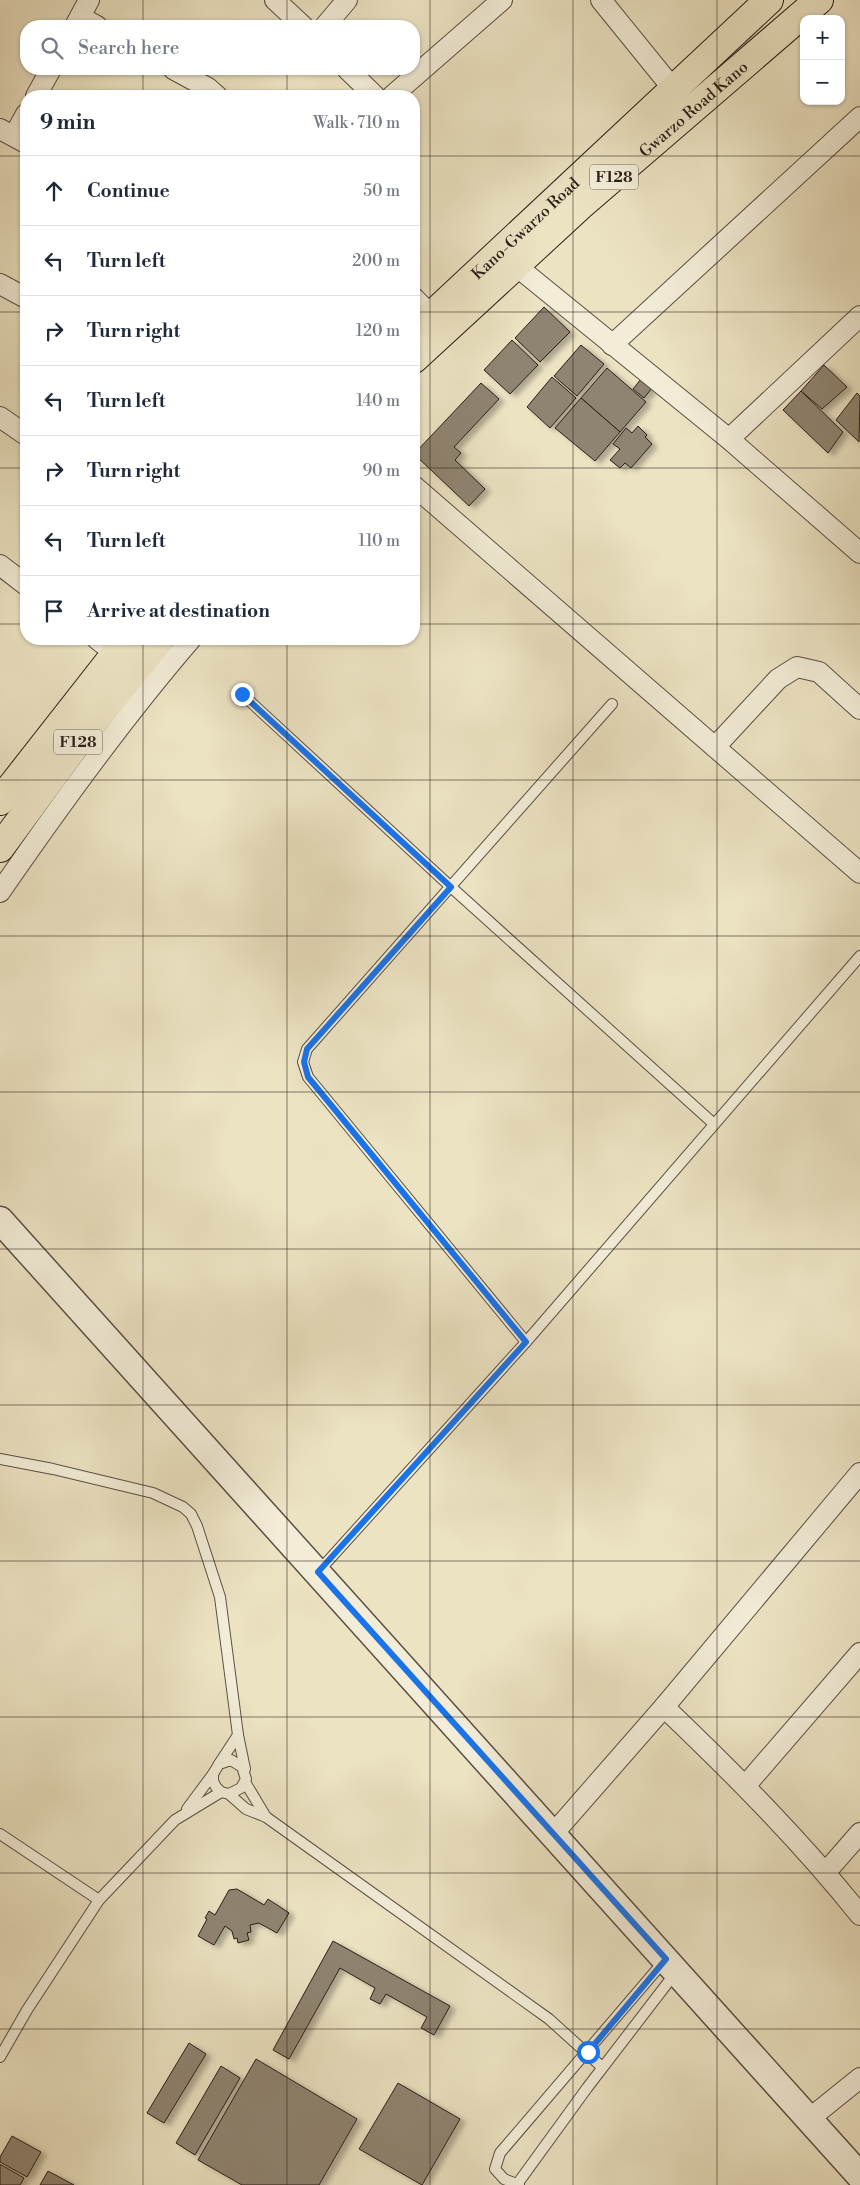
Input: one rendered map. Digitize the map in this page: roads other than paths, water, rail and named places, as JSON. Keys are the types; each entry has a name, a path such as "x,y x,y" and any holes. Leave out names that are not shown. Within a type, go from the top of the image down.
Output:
{"main road":[{"name":"Kano-Gwarzo Road","path":"420,315 504,247 769,0"},
{"name":"Gwarzo Road Kano","path":"420,353 580,206 819,0"},
{"name":"F128","path":"4,788 111,645"},
{"name":"F128","path":"0,848 83,735 155,645"}],"street":[{"path":"275,0 297,20"},
{"path":"330,20 347,0"},
{"path":"420,72 502,0"},
{"path":"601,0 674,90"},
{"path":"39,90 48,75"},
{"path":"185,75 210,90"},
{"path":"353,75 369,90"},
{"path":"399,90 416,75"},
{"path":"612,345 860,117"},
{"path":"13,136 20,124"},
{"path":"515,265 729,439 860,553"},
{"path":"0,284 20,295"},
{"path":"729,439 860,316"},
{"path":"0,417 20,432"},
{"path":"420,491 860,872"},
{"path":"0,565 20,580"},
{"path":"0,892 68,795 157,678 186,645"},
{"path":"715,747 778,679 798,667 819,672 860,709"},
{"path":"0,1220 860,2176"},
{"path":"553,1834 664,1707 860,1473"},
{"path":"746,1785 860,1653"},
{"path":"664,1707 746,1785 826,1872 860,1915"},
{"path":"826,1872 860,1833"},
{"path":"809,2119 860,2078"}],"lane":[{"path":"242,694 451,887 714,1124"},
{"path":"526,1342 308,1077 304,1062 307,1049 612,704"},
{"path":"318,1572 526,1342 860,956"},
{"path":"0,1459 154,1492 183,1506 190,1514 197,1526 220,1597 245,1778 236,1792 225,1793 184,1813 175,1820 99,1900 27,2010 0,2057"},
{"path":"184,1813 213,1774 238,1735"},
{"path":"219,1764 231,1760 238,1762 266,1817"},
{"path":"213,1774 213,1781 246,1810 266,1817 549,2018 588,2052 602,2067"},
{"path":"0,1834 99,1900"},
{"path":"672,1965 519,2184 513,2184 504,2179 495,2170 500,2154 588,2052 672,1965"}]}
